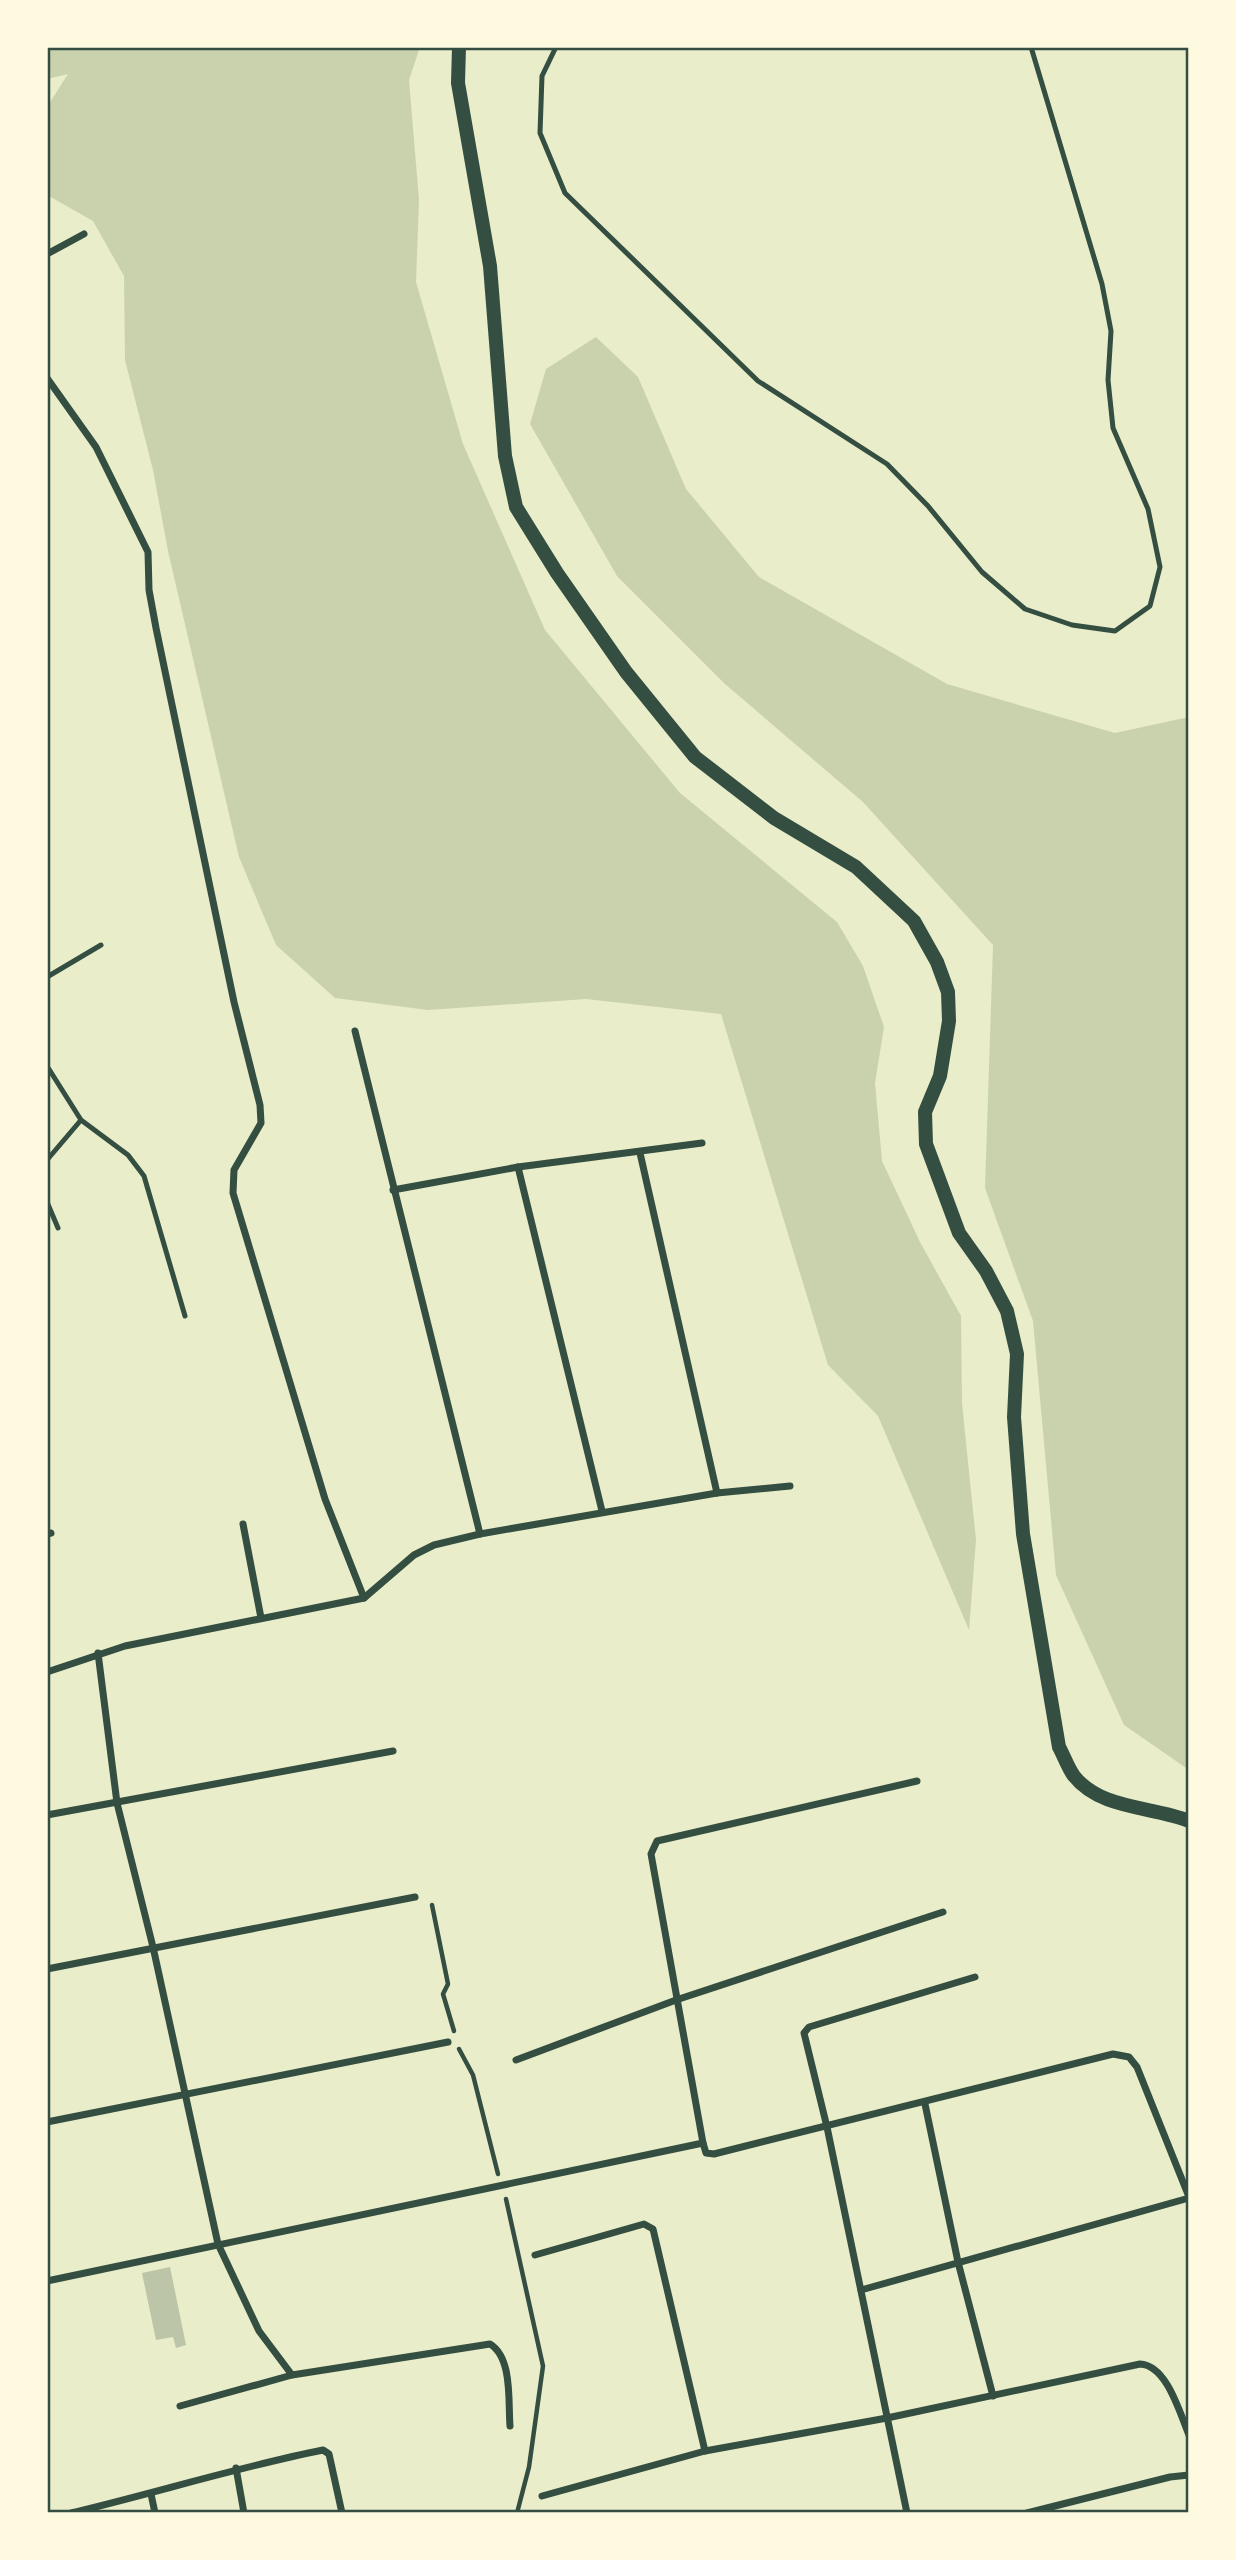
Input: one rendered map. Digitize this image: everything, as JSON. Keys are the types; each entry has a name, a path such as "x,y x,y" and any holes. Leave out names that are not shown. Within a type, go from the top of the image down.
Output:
{"main road":[{"path":"459,47 458,83 490,266 505,456 516,507 557,573 626,672 695,757 774,818 856,867 914,921 937,962 948,992 949,1021 940,1076 925,1112 926,1144 959,1233 986,1271 1007,1311 1017,1354 1014,1418 1023,1534 1059,1747 1074,1776 1094,1793 1122,1804 1169,1813 1189,1821"}],"street":[{"path":"47,254 84,234"},
{"path":"47,378 96,447 148,552 149,590 156,628 234,1002 260,1105 261,1123 234,1170 233,1193 325,1499 364,1598"},
{"path":"355,1031 480,1534"},
{"path":"393,1190 518,1167 702,1143"},
{"path":"640,1153 717,1493"},
{"path":"518,1167 602,1511"},
{"path":"47,1672 98,1653 364,1598 414,1555 434,1545 602,1511 717,1493 790,1486"},
{"path":"243,1524 261,1618"},
{"path":"98,1653 117,1803 153,1947 218,2244 259,2331 292,2375"},
{"path":"47,1815 393,1751"},
{"path":"861,2290 1189,2197 1138,2067 1129,2057 1113,2054 925,2104 714,2154 706,2152 676,2000 651,1854 653,1844 917,1781"},
{"path":"47,1969 415,1897"},
{"path":"516,2060 676,2000 943,1912"},
{"path":"906,2513 827,2127 804,2033 807,2028 975,1977"},
{"path":"47,2122 448,2042"},
{"path":"925,2104 958,2262 993,2396"},
{"path":"47,2281 703,2143"},
{"path":"535,2255 644,2224 653,2229 705,2451"},
{"path":"180,2406 292,2375 490,2344 498,2350 507,2375 510,2426"},
{"path":"542,2496 705,2451 887,2418 1144,2364 1159,2374 1189,2435"},
{"path":"71,2513 150,2494 236,2468 326,2450 342,2513"},
{"path":"236,2468 244,2513"},
{"path":"1027,2513 1170,2477 1189,2475"},
{"path":"150,2494 155,2513"}],"lane":[{"path":"556,47 542,76 540,133 565,193 758,381 887,464 928,506 982,572 1024,609 1072,625 1115,631 1150,606 1160,567 1148,509 1113,428 1108,380 1111,331 1102,284 1031,47"},
{"path":"47,977 102,945"},
{"path":"47,1066 81,1120 128,1155 144,1176 186,1316"},
{"path":"47,1160 81,1120"},
{"path":"47,1202 58,1228"}],"path":[{"path":"432,1905 448,1983 443,1994 460,2052 473,2075 501,2185 512,2216 543,2366 529,2467 517,2513"}],"green space":[{"path":"47,47 420,47 409,80 419,200 416,282 463,444 545,630 680,793 837,922 863,966 884,1027 875,1083 882,1161 920,1242 961,1316 962,1403 976,1540 969,1630 878,1416 828,1365 721,1014 586,999 428,1010 335,998 276,945 239,857 168,551 153,470 125,360 124,276 93,221 47,195 47,107 68,74 47,79"},
{"path":"596,337 638,377 686,489 759,577 947,684 1115,733 1189,717 1189,1770 1124,1725 1056,1575 1033,1321 985,1188 993,945 863,802 725,684 617,576 530,424 546,369"}],"building":[{"path":"170,2267 186,2345 176,2348 173,2337 156,2340 142,2273"}]}
